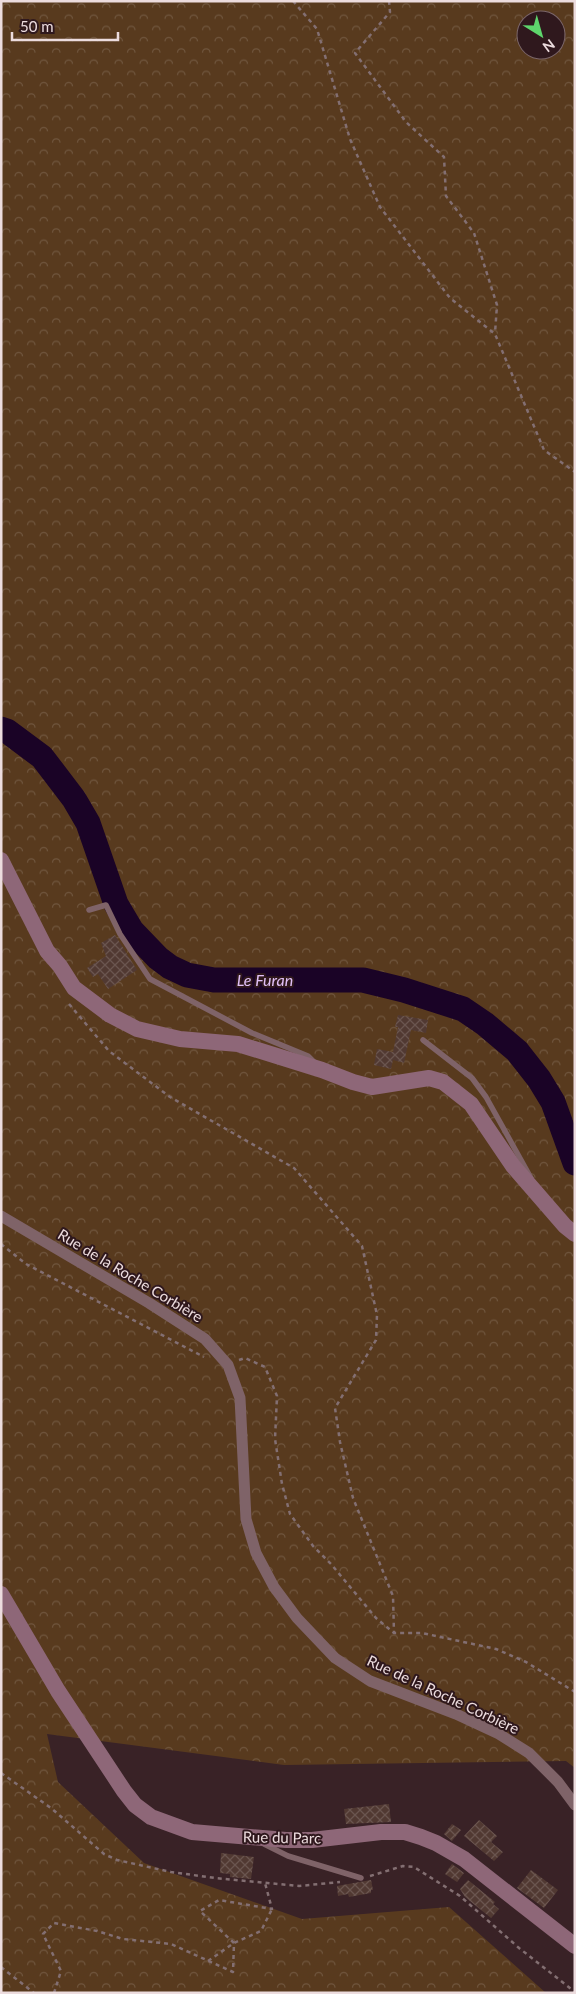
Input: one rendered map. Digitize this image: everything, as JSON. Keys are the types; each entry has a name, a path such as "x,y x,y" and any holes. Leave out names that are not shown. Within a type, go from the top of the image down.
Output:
{"street":[{"path":"1,860 47,951 60,966 74,988 110,1015 137,1029 180,1039 238,1044 372,1087 429,1078 443,1082 471,1104 513,1166 539,1198 575,1234"},
{"name":"Rue de la Roche Corbière","path":"1,1216 149,1303 205,1339 228,1365 240,1398 246,1519 256,1553 274,1588 297,1618 335,1658 370,1681 456,1714 499,1734 529,1753 558,1782 575,1805"},
{"name":"Rue du Parc","path":"1,1594 39,1658 124,1791 135,1805 151,1817 192,1832 253,1838 312,1840 382,1832 405,1832 436,1844 464,1859 575,1946"}],"lane":[{"path":"89,910 106,905 120,934 150,979 252,1033 308,1056 322,1070"},
{"path":"423,1040 472,1078 486,1097 526,1168 539,1198"},
{"path":"253,1838 288,1856 361,1878"}],"path":[{"path":"293,1 317,29 350,139 380,207 450,298 495,334"},
{"path":"389,1 390,12 355,53 406,122 444,157 446,196 474,233 497,305 495,334 544,450 575,472"},
{"path":"66,1000 92,1033 129,1068 170,1097 294,1168 362,1246 377,1315 376,1340 335,1408 340,1442 353,1498 393,1596 394,1633"},
{"path":"1,1244 26,1264 214,1363 228,1365 245,1358 265,1367 277,1396 275,1439 282,1484 290,1514 313,1546 376,1618 394,1633 422,1633 496,1649 526,1662 575,1692"},
{"path":"1,1772 51,1808 104,1854 117,1860 171,1872 299,1886 379,1875 403,1866 414,1867 460,1896 519,1948 575,1992"},
{"path":"208,1961 234,1943 261,1931 272,1909 265,1883"},
{"path":"54,1993 60,1970 43,1934 54,1923 123,1939 171,1944 233,1972 234,1943 200,1912 219,1900 272,1909"},
{"path":"1,1967 34,1993"}],"green space":[{"path":"1,1 575,1 575,1768 566,1761 284,1765 47,1734 58,1782 144,1863 302,1919 449,1907 546,1993 1,1993"}],"building":[{"path":"115,935 137,970 108,989 98,974 93,977 87,968 106,956 101,943"},
{"path":"398,1015 428,1020 426,1033 411,1030 404,1063 393,1060 391,1069 374,1065 377,1049 393,1052 398,1027 395,1027"},
{"path":"389,1804 391,1822 346,1824 344,1809"},
{"path":"479,1820 497,1836 491,1842 503,1852 494,1861 464,1836"},
{"path":"452,1824 461,1830 452,1841 444,1834"},
{"path":"221,1853 254,1857 251,1879 230,1877 230,1874 220,1873"},
{"path":"452,1864 464,1873 457,1882 445,1874"},
{"path":"531,1870 558,1890 544,1908 517,1888"},
{"path":"371,1880 373,1890 371,1890 371,1893 349,1897 348,1894 338,1896 337,1886"},
{"path":"468,1880 495,1902 493,1904 499,1909 491,1918 465,1897 460,1889"}],"waterway":[{"name":"Le Furan","path":"1,729 7,731 42,757 74,799 88,823 116,904 132,931 158,958 170,967 187,975 214,980 363,980 404,990 463,1009 485,1024 517,1051 539,1079 553,1102 575,1163"}]}
